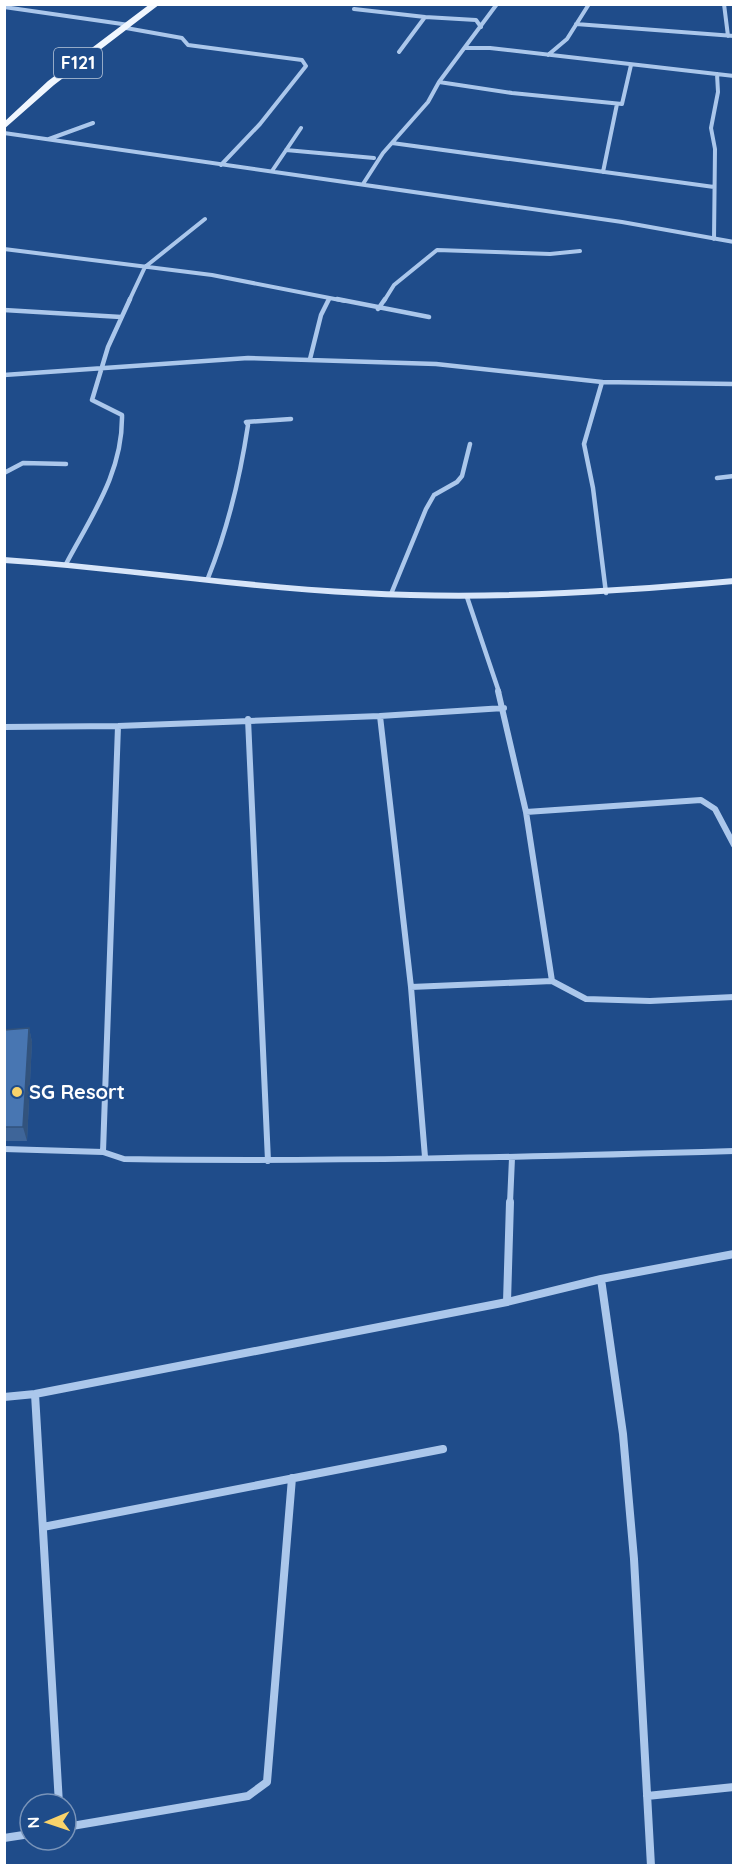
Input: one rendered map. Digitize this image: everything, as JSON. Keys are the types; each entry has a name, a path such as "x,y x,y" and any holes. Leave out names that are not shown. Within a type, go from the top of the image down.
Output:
{"main road":[{"name":"F121","path":"4,127 51,83 125,25 144,4"},
{"name":"F121","path":"4,114 41,82 156,4"}],"street":[{"path":"363,184 392,143 428,102 439,82 497,4"},
{"path":"547,56 560,48 588,4"},
{"path":"723,5 728,36"},
{"path":"4,6 125,25 182,38 188,45 303,60 306,66 260,124 221,165"},
{"path":"354,9 425,17 476,20 488,18"},
{"path":"399,52 425,17"},
{"path":"476,20 481,27"},
{"path":"576,24 734,36"},
{"path":"466,48 490,48 734,76"},
{"path":"439,82 512,93 622,104 631,64"},
{"path":"714,238 715,149 711,128 718,92 717,74"},
{"path":"603,172 617,104"},
{"path":"48,140 93,123"},
{"path":"272,171 301,128"},
{"path":"4,133 622,222 734,242"},
{"path":"392,143 714,187"},
{"path":"286,150 374,158"},
{"path":"66,564 112,480 124,446 122,415 92,400 100,370 121,317 145,267 205,219"},
{"path":"4,249 212,275 378,309 429,317"},
{"path":"378,309 394,285 412,273 437,250 550,254 580,250"},
{"path":"310,359 321,315 329,299"},
{"path":"4,310 121,317"},
{"path":"4,375 100,370 192,360 310,359 436,364 602,382 734,384"},
{"path":"602,382 584,444 593,488 606,593"},
{"path":"208,578 221,548 237,496 248,425 246,422 291,419"},
{"path":"391,594 426,509 434,495 458,482 462,476 470,444"},
{"path":"4,473 23,463 66,464"},
{"path":"717,478 734,476"},
{"path":"4,560 66,564 304,589 467,597 606,593 734,581"},
{"path":"467,597 504,708 526,812 552,981"},
{"path":"4,727 118,726 248,719 380,716 504,708"},
{"path":"380,716 411,987 424,1157"},
{"path":"248,719 268,1161"},
{"path":"103,1152 118,726"},
{"path":"526,812 701,800 715,809 734,845"},
{"path":"411,987 552,981 586,999 650,1001 734,997"},
{"path":"4,1149 103,1152 124,1159 268,1161 424,1157 512,1158 734,1151"},
{"path":"507,1302 512,1158"},
{"path":"4,1398 35,1394 507,1302 601,1279 734,1254"},
{"path":"601,1279 622,1434 631,1525 651,1866"},
{"path":"35,1394 58,1792"},
{"path":"43,1527 443,1449"},
{"path":"78,1825 248,1796 267,1782 292,1478"},
{"path":"647,1796 734,1786"}],"building":[{"name":"SG Resort","path":"29,1028 23,1127 4,1127 4,1030"}],"place":[{"name":"SG Resort","path":"17,1092"}]}
